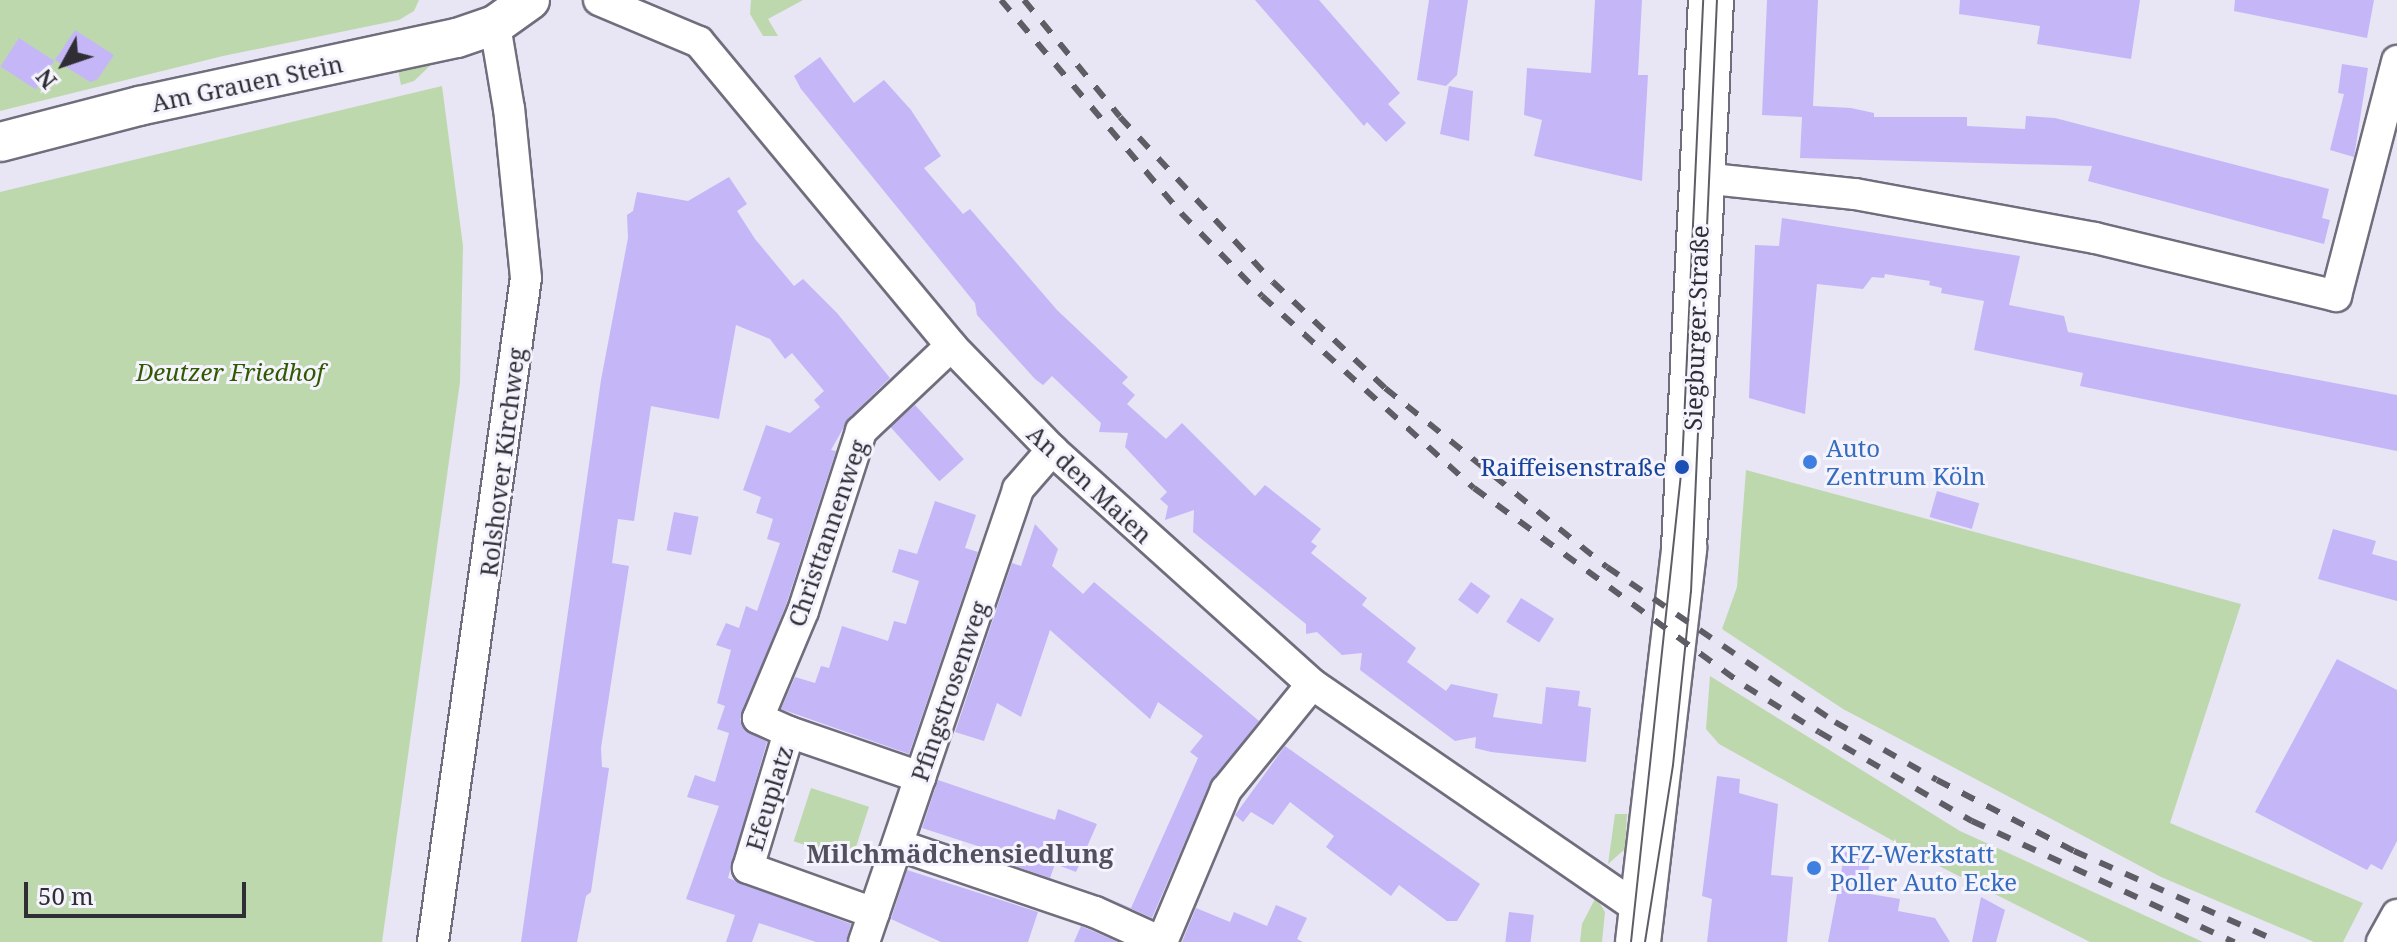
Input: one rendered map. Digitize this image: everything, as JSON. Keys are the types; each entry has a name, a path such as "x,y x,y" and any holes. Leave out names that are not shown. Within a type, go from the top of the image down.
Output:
{"main road":[{"name":"Siegburger Straße","path":"1640,926 1684,548 1711,0"}],"street":[{"path":"495,25 530,0"},
{"name":"An den Maien","path":"599,0 699,42 951,346 1052,450 1312,684 1640,926"},
{"name":"Am Grauen Stein","path":"0,142 139,106 457,38 495,25"},
{"name":"Rolshover Kirchweg","path":"433,942 526,278 511,123 495,25"},
{"path":"1702,178 1855,194 2095,238 2336,296 2397,61"},
{"name":"Christtannenweg","path":"789,732 758,718 803,611 861,431 951,346"},
{"name":"Pfingstrosenweg","path":"864,942 1018,489 1052,450"},
{"path":"898,845 1095,912 1162,942 1226,790 1312,684"},
{"name":"Efeuplatz","path":"874,913 748,868 789,732 920,777"},
{"path":"2382,942 2397,915"}],"green space":[{"path":"0,0 419,0 414,11 399,20 223,56 0,111"},
{"path":"751,0 803,0 768,19 778,36 763,36 750,14"},
{"path":"437,59 414,81 401,85 397,65"},
{"name":"Deutzer Friedhof","path":"442,86 463,246 460,382 382,942 0,942 0,192"},
{"path":"1746,470 2241,604 2170,823 2363,903 2343,942 2314,942 2161,877 1843,709 1722,629 1737,587"},
{"path":"1710,676 1960,831 2203,942 2090,942 1931,862 1719,744 1706,729"},
{"path":"811,788 869,807 852,860 794,841"},
{"path":"1615,814 1627,814 1625,849 1608,864"},
{"path":"1596,897 1605,912 1602,942 1580,942 1582,924"}],"building":[{"path":"1255,0 1319,0 1400,93 1388,104 1406,123 1386,142 1367,122 1364,126"},
{"path":"1429,0 1468,0 1457,75 1446,86 1417,80"},
{"path":"1595,0 1642,0 1638,75 1648,75 1642,181 1534,156 1542,120 1524,115 1527,68 1591,73"},
{"path":"1767,0 1818,0 1813,106 1851,108 1874,113 1874,117 1967,117 1967,126 2025,129 2026,116 2055,118 2329,189 2322,218 2330,220 2324,244 2088,181 2092,166 1800,158 1802,117 1762,115"},
{"path":"1960,0 2140,0 2131,59 2037,44 2040,26 1959,14"},
{"path":"2235,0 2374,0 2367,38 2234,11"},
{"path":"75,30 114,55 97,80 90,82 55,60"},
{"path":"19,38 54,61 36,89 0,67"},
{"path":"820,57 854,103 884,80 911,110 941,156 924,168 963,214 970,209 1057,310 1128,377 1122,383 1135,395 1127,404 1166,439 1182,423 1255,496 1265,485 1321,529 1311,542 1317,546 1311,553 1367,598 1362,605 1416,648 1407,662 1446,691 1451,684 1498,694 1493,717 1542,724 1546,687 1580,691 1578,706 1591,708 1586,762 1491,752 1475,748 1476,737 1455,741 1360,670 1362,653 1342,655 1317,632 1306,634 1306,624 1193,532 1194,510 1165,520 1168,506 1160,499 1167,492 1125,447 1128,433 1099,432 1101,423 1052,376 1043,385 1035,379 977,315 975,303 801,89 794,76"},
{"path":"2342,64 2368,68 2354,157 2330,150 2344,94 2338,93"},
{"path":"1449,86 1473,91 1469,141 1440,134"},
{"path":"729,177 747,204 737,211 755,239 794,286 803,279 837,313 890,378 849,418 831,450 836,451 786,605 740,719 744,729 767,742 728,878 851,924 846,942 816,942 759,923 752,942 726,942 735,915 686,899 719,806 687,797 695,775 715,782 729,733 717,729 725,706 717,703 731,650 716,645 726,623 739,628 746,606 757,611 780,543 767,539 773,519 756,513 761,497 743,490 766,425 790,433 820,407 814,400 824,391 792,353 785,359 770,339 736,325 719,419 651,406 634,521 618,519 612,563 629,566 601,748 602,767 609,768 591,892 586,896 577,942 521,942 601,380 628,238 627,215 633,211 637,192 688,201"},
{"path":"1782,218 2020,256 2009,305 2064,316 2068,332 2397,395 2397,451 2080,386 2083,373 1974,350 1984,301 1941,293 1942,288 1929,285 1930,281 1885,274 1884,278 1872,277 1863,289 1817,284 1805,414 1749,398 1755,245 1779,246"},
{"path":"915,405 964,459 939,481 890,427"},
{"path":"1937,491 1979,503 1972,529 1930,517"},
{"path":"935,501 976,515 965,548 978,552 909,754 781,709 795,677 815,683 821,666 829,668 842,626 888,641 894,621 906,624 919,581 892,572 899,549 917,554"},
{"path":"674,512 699,517 691,555 667,550"},
{"path":"1035,524 1058,549 1052,566 1083,594 1094,582 1259,721 1210,783 1152,918 1096,893 1131,908 1198,758 1190,752 1203,736 1158,702 1150,719 1050,630 1021,717 997,703 984,741 955,732 1012,563 1021,566"},
{"path":"2333,529 2376,541 2372,554 2397,561 2397,601 2318,579"},
{"path":"1471,582 1490,596 1477,614 1458,600"},
{"path":"1521,598 1554,619 1539,642 1506,622"},
{"path":"2337,659 2397,690 2397,841 2382,870 2371,864 2367,870 2255,812"},
{"path":"1285,746 1480,884 1457,921 1447,921 1399,885 1391,896 1326,847 1334,836 1290,802 1273,825 1251,812 1243,822 1235,815"},
{"path":"1717,776 1740,779 1739,793 1778,804 1771,875 1793,877 1787,942 1707,942 1712,899 1702,896"},
{"path":"938,780 1055,820 1058,809 1097,824 1076,872 1055,864 1050,878 987,856 990,850 922,828"},
{"path":"1845,852 1871,857 1864,893 1900,899 1898,911 1935,918 1950,942 1828,942"},
{"path":"907,870 1038,912 1028,942 941,942 891,919"},
{"path":"1981,897 2005,910 1996,942 1972,942"},
{"path":"1276,905 1307,918 1297,939 1303,942 1182,942 1196,908 1230,922 1234,912 1267,926"},
{"path":"1509,912 1534,915 1531,942 1505,942"},
{"path":"1081,926 1088,929 1118,942 1074,942"}],"tram line":[{"path":"1631,942 1682,467 1703,0"},
{"path":"1645,942 1673,765 1691,592 1717,0"}],"railway":[{"path":"1001,0 1181,213 1262,296 1474,488 1745,686 1819,732 1972,821 2234,942"},
{"path":"1024,0 1120,117 1273,282 1385,388 1607,567 1835,722 1937,780 2074,851 2279,942"}],"place":[{"name":"Auto Zentrum Köln","path":"1810,462"},
{"name":"Raiffeisenstraße","path":"1682,467"},
{"name":"KFZ-Werkstatt Poller Auto Ecke","path":"1814,868"}],"district":[{"name":"Milchmädchensiedlung","path":"960,854"}]}
